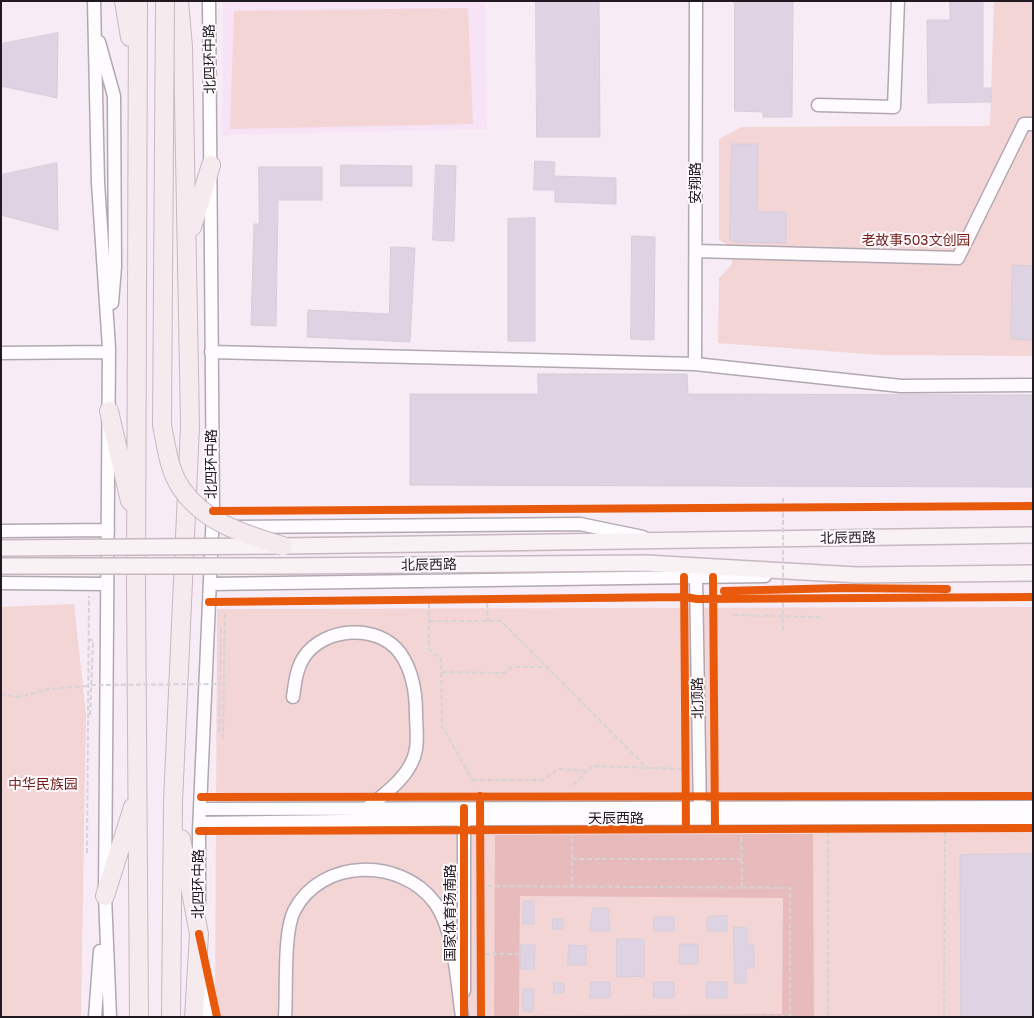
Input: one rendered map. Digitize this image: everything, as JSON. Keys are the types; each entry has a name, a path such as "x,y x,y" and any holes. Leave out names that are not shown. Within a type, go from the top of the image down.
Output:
{"highway":[{"path":"124,1 138,82"},
{"path":"138,1 137,530 139,1017"},
{"path":"165,1 162,425 169,458 180,487 200,509 233,531 283,546"},
{"name":"北四环中路","path":"171,1017 173,802 190,426 183,46 179,1"},
{"path":"183,46 186,1"},
{"path":"187,244 211,165"},
{"path":"109,411 137,530"},
{"path":"105,896 139,790"},
{"path":"173,802 199,934 194,1017"}],"main road":[{"name":"北辰西路","path":"1,548 283,546 1033,535"},
{"name":"北辰西路","path":"1,566 646,563 856,575 1033,573"}],"street":[{"path":"94,1 98,184 109,350 105,896 110,1017"},
{"name":"北四环中路","path":"207,1017 199,934 200,809 212,527 209,1"},
{"name":"安翔路","path":"695,364 696,1"},
{"path":"818,105 894,107 898,1"},
{"path":"94,20 114,96 115,267 109,350"},
{"path":"696,251 958,258 1024,124 1033,124"},
{"path":"1,352 109,350"},
{"path":"212,352 695,364 901,386 1033,385"},
{"name":"北辰西路","path":"212,527 580,524 662,540"},
{"path":"47,530 47,583"},
{"path":"1,531 108,530"},
{"name":"北辰西路","path":"210,584 856,575"},
{"name":"北顶路","path":"696,577 700,813"},
{"path":"1,583 107,584"},
{"path":"292,698 296,674 304,657 317,645 335,634 354,632 372,635 386,640 399,652 414,685 417,748 412,762 403,776 366,809"},
{"name":"天辰西路","path":"200,823 464,814 700,813 1033,807"},
{"name":"天辰西路","path":"200,809 366,809 464,814"},
{"name":"天辰西路","path":"700,813 1033,818"},
{"name":"国家体育场南路","path":"463,1017 464,814"},
{"path":"285,1017 288,933 294,912 308,893 324,881 339,872 360,869 388,872 412,881 435,903 448,934 463,1017"},
{"path":"95,1017 105,896"}],"path":[{"path":"783,498 783,630"},
{"path":"735,508 820,508"},
{"path":"746,510 820,508"},
{"path":"778,589 796,588"},
{"path":"881,588 1033,590"},
{"path":"723,595 750,590"},
{"path":"723,595 732,599 1033,597"},
{"path":"88,596 90,718"},
{"path":"697,599 1033,597"},
{"path":"820,598 820,603"},
{"path":"475,599 495,599"},
{"path":"732,599 732,604"},
{"path":"430,601 429,649 441,658 442,726 475,785"},
{"path":"487,603 488,621"},
{"path":"223,739 225,613"},
{"path":"733,615 820,617"},
{"path":"429,621 501,621 647,768"},
{"path":"220,732 221,630 225,631"},
{"path":"87,853 90,686 93,640 88,640"},
{"path":"442,672 504,673 512,667 547,667"},
{"path":"1,694 20,697 50,689 90,686 220,684"},
{"path":"573,785 593,766 647,768 685,773 686,757"},
{"path":"472,780 542,780 559,769 587,770"},
{"path":"732,828 751,828"},
{"path":"741,828 742,888"},
{"path":"819,828 838,828"},
{"path":"828,828 828,1017"},
{"path":"936,828 955,828"},
{"path":"944,1017 945,828"},
{"path":"562,829 581,829"},
{"path":"572,829 572,886"},
{"path":"572,859 742,859"},
{"path":"480,876 480,895"},
{"path":"480,886 790,888 790,1016 588,1017"},
{"path":"481,944 481,963"},
{"path":"464,954 519,954"}],"shaded area":[{"path":"223,1 485,1 487,129 222,135"},
{"path":"813,834 814,1017 494,1017 495,835","holes":["520,896 783,898 782,1014 519,1016"]}],"green space":[{"name":"老故事503文创园","path":"994,1 1033,1 1033,356 881,355 718,343 719,278 732,264 732,247 719,240 719,139 742,127 990,126"},
{"path":"468,8 473,124 230,129 234,11"},
{"name":"中华民族园","path":"74,604 86,714 81,1017 1,1017 1,607"},
{"path":"1033,607 1033,1017 215,1017 217,609"}],"building":[{"path":"536,1 599,1 600,137 537,137"},
{"path":"735,1 793,1 792,117 763,117 763,112 735,111"},
{"path":"950,1 983,1 983,88 991,88 991,102 928,103 927,20 950,20"},
{"path":"58,33 57,98 1,86 1,44"},
{"path":"732,144 758,144 757,212 786,212 786,243 737,242 730,240"},
{"path":"535,161 555,162 554,176 616,178 616,204 555,202 555,190 534,190"},
{"path":"57,163 58,230 1,215 1,175"},
{"path":"341,165 412,166 412,186 341,186"},
{"path":"436,165 456,166 454,241 433,240"},
{"path":"259,167 322,167 322,200 278,200 276,326 251,325 254,224 259,224"},
{"path":"535,218 535,341 508,341 508,219"},
{"path":"632,236 655,237 654,340 631,339"},
{"path":"391,247 415,248 410,342 307,337 308,310 389,314"},
{"path":"1013,265 1033,266 1033,340 1011,339"},
{"path":"538,374 687,374 688,394 1033,395 1033,487 410,485 410,394 538,394"},
{"path":"1033,854 1033,1017 961,1017 960,855"},
{"path":"524,901 534,901 534,924 523,924"},
{"path":"593,908 608,908 610,931 590,931"},
{"path":"727,916 727,931 707,931 707,917"},
{"path":"654,917 674,917 674,931 654,931"},
{"path":"553,919 563,919 563,929 553,929"},
{"path":"734,927 747,928 747,945 754,945 754,968 746,968 746,983 735,983"},
{"path":"617,939 644,939 644,976 617,977"},
{"path":"680,944 698,944 698,964 680,964"},
{"path":"521,945 535,945 534,969 521,969"},
{"path":"569,945 586,946 586,965 568,965"},
{"path":"591,982 610,982 610,998 590,998"},
{"path":"654,982 674,982 674,998 654,998"},
{"path":"707,982 727,982 727,998 707,998"},
{"path":"554,983 564,983 564,993 554,993"},
{"path":"523,989 534,989 533,1012 523,1011"}],"cycle path":[{"path":"213,511 1033,506"},
{"path":"684,577 686,829"},
{"path":"713,577 715,829"},
{"path":"724,591 842,588 947,589"},
{"path":"209,602 685,597 697,599 1033,597"},
{"path":"480,796 481,1017"},
{"path":"201,797 1033,796"},
{"path":"464,808 464,1017"},
{"path":"199,831 1033,828"},
{"path":"199,934 217,1017"}]}
